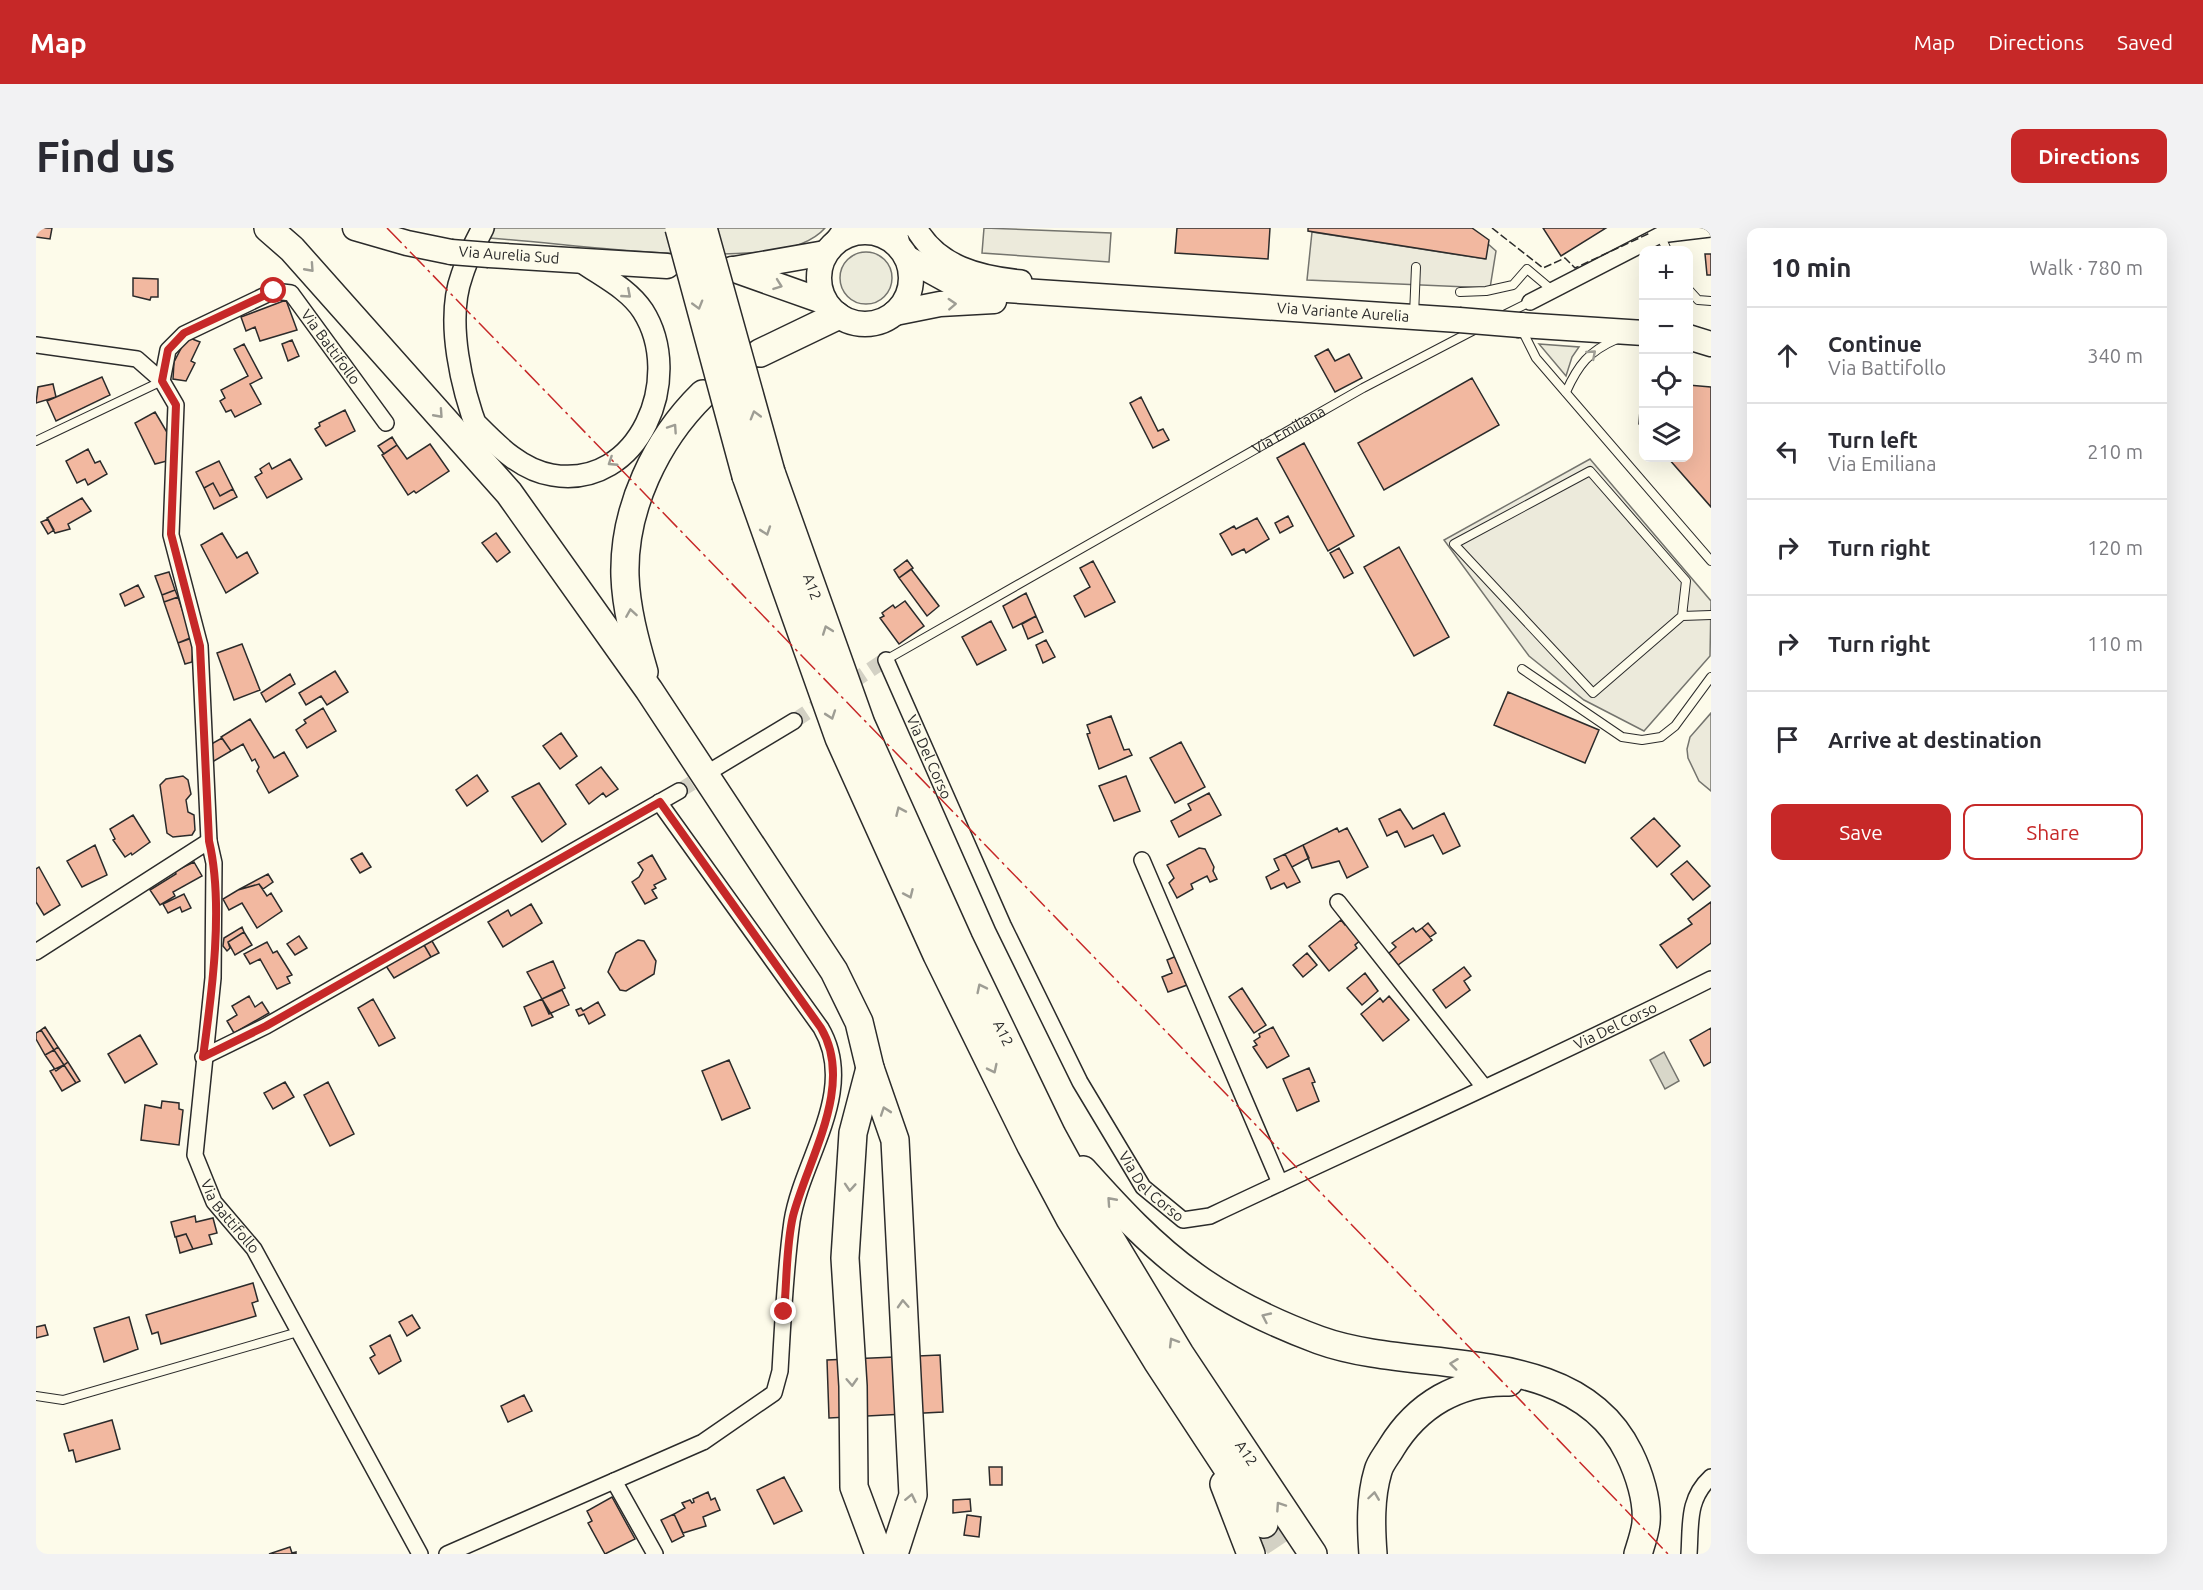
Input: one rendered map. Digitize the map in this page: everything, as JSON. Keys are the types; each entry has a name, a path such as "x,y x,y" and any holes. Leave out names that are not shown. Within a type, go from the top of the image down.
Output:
{"highway":[{"path":"268,228 292,249 509,493 649,690 834,971 860,1022 870,1068 895,1140 913,1495 894,1554"},
{"name":"A12","path":"678,228 758,474 839,738 937,955 1031,1146 1070,1219 1264,1524"},
{"name":"A12","path":"703,228 758,474 861,724 959,942 1052,1135 1092,1208 1180,1354 1312,1554"},
{"path":"760,353 831,309"},
{"path":"649,690 635,639 625,576 630,531 643,484 661,447 682,415 703,394"},
{"path":"870,1068 853,1133 845,1258 853,1386 854,1487 879,1554"},
{"path":"1052,1135 1125,1217 1194,1277 1263,1317 1321,1341 1380,1356 1507,1370 1552,1384 1583,1399 1620,1433 1639,1473 1646,1522 1638,1554"},
{"path":"1373,1554 1371,1517 1378,1470 1401,1432 1421,1411 1452,1390 1490,1381 1552,1384"},
{"path":"1203,1430 1251,1554"}],"main road":[{"name":"Via Aurelia Sud","path":"355,228 407,243 451,252 667,266"},
{"path":"916,228 923,240 945,259 970,273 1024,282 1042,292"},
{"path":"482,229 461,276 457,304 460,377 484,448 509,493"},
{"path":"863,232 890,238 900,245 911,273 910,288 905,302 895,313 884,320 860,324 831,309 732,269 863,232"},
{"path":"831,309 818,280 835,241"},
{"name":"Via Variante Aurelia","path":"900,245 956,285 1639,332"},
{"path":"474,422 499,448 519,462 551,475 575,477 602,469 624,454 645,429 656,405 659,375 658,350 651,326 628,293 579,260"},
{"name":"Via Variante Aurelia","path":"895,313 940,304 1033,300 1042,292"},
{"path":"1693,332 1711,330"},
{"path":"1693,338 1711,344"}],"street":[{"name":"Via Emiliana","path":"1530,302 1660,235 1711,229"},
{"name":"Via Battifollo","path":"162,381 168,350 184,333 274,291 291,293 386,423"},
{"name":"Via Battifollo","path":"36,345 137,359 162,381 176,405 171,534 200,646 209,841 214,863 213,978 203,1057 195,1155 214,1202 254,1249 420,1554"},
{"name":"Via Del Corso","path":"884,661 1008,935 1080,1082 1143,1187 1184,1220 1210,1216 1580,1044 1711,980"},
{"path":"714,770 794,721"},
{"path":"203,1057 266,1026 679,791"},
{"path":"447,1554 703,1442 774,1393 780,1371 793,1218 834,1082 832,1055 821,1028 660,802"},
{"path":"36,952 209,841"},
{"path":"1142,860 1280,1183"},
{"path":"1338,902 1484,1087"},
{"path":"1689,1554 1692,1506 1698,1489 1711,1478"},
{"path":"614,1481 655,1554"}],"lane":[{"path":"1660,235 1665,246"},
{"path":"1414,316 1416,267"},
{"path":"1460,292 1486,291 1513,285 1527,269 1552,290"},
{"path":"1693,294 1698,300 1711,301"},
{"name":"Via Emiliana","path":"884,661 1364,388 1530,302"},
{"path":"1520,325 1536,358 1711,561"},
{"path":"1566,392 1578,367 1602,346 1639,332"},
{"path":"36,441 162,381"},
{"path":"1682,616 1686,581 1590,471 1454,544 1593,693 1682,616 1711,615"},
{"path":"1522,669 1622,736 1642,740 1661,737 1675,726 1711,677"},
{"path":"36,1396 63,1400 298,1332"}],"shaded area":[{"path":"495,228 825,228 808,241 786,249 737,254 701,254 630,251 489,238"},
{"path":"984,228 1111,233 1109,262 982,253"},
{"path":"1312,232 1485,259 1488,244 1496,251 1490,288 1307,280"},
{"path":"861,252 871,252 885,259 892,278 885,297 871,304 861,304 851,300 844,293 840,283 840,273 844,263 851,256"},
{"path":"1539,344 1579,347 1572,357 1566,376"},
{"path":"1590,459 1711,601 1710,656 1644,731 1584,700 1529,656 1444,540"},
{"path":"1711,713 1711,791 1699,781 1688,758 1687,749 1690,737"},
{"path":"1664,1052 1679,1081 1665,1089 1650,1060"}],"building":[{"path":"36,228 52,228 50,239 36,237"},
{"path":"1177,228 1270,228 1268,259 1175,253"},
{"path":"1308,228 1472,228 1489,240 1486,259 1308,231"},
{"path":"1543,228 1606,228 1561,256"},
{"path":"1705,254 1711,254 1711,275 1707,275"},
{"path":"133,278 158,279 158,297 151,297 150,300 133,296"},
{"path":"286,300 297,330 260,341 255,327 246,331 241,317"},
{"path":"187,337 200,342 191,361 195,363 186,381 173,379 174,362"},
{"path":"292,340 299,356 288,361 282,344"},
{"path":"244,344 262,378 250,384 261,404 235,417 231,410 226,412 220,401 225,398 221,390 248,376 234,349"},
{"path":"1328,349 1335,361 1349,354 1362,378 1335,392 1315,356"},
{"path":"102,377 110,395 56,421 47,401"},
{"path":"1472,378 1499,425 1384,490 1358,443"},
{"path":"53,384 56,397 36,403 38,387"},
{"path":"1693,385 1711,387 1711,507 1672,462 1693,462"},
{"path":"1141,397 1158,431 1163,429 1169,440 1153,448 1130,403"},
{"path":"345,410 355,431 326,446 315,429 320,426 319,423"},
{"path":"155,412 168,434 167,461 155,464 135,423"},
{"path":"392,437 397,445 384,454 378,446"},
{"path":"1304,443 1354,536 1328,551 1277,458"},
{"path":"430,444 449,471 416,493 414,491 408,495 382,455 397,445 407,459"},
{"path":"88,449 95,463 100,461 107,474 88,485 85,479 77,483 66,461"},
{"path":"290,459 302,479 267,498 255,477 262,473 260,469 269,463 272,469"},
{"path":"219,461 233,489 220,496 213,483 204,488 196,472"},
{"path":"213,483 220,496 233,489 237,497 214,509 204,488"},
{"path":"82,498 91,511 68,524 70,529 55,533 47,518"},
{"path":"1288,516 1293,526 1280,533 1275,523"},
{"path":"1257,518 1269,539 1246,553 1244,549 1232,555 1220,534"},
{"path":"48,519 54,530 48,534 41,522"},
{"path":"222,533 237,558 247,552 258,573 226,593 201,545"},
{"path":"496,533 510,552 497,562 482,543"},
{"path":"1399,547 1449,637 1414,656 1364,567"},
{"path":"1339,548 1353,573 1344,578 1330,553"},
{"path":"907,560 913,568 899,578 894,570"},
{"path":"1093,561 1115,602 1085,617 1074,596 1090,587 1080,568"},
{"path":"911,569 939,606 927,616 899,578"},
{"path":"169,572 175,590 162,595 155,576"},
{"path":"138,585 144,597 125,606 120,594"},
{"path":"175,590 178,597 164,602 162,595"},
{"path":"1026,593 1036,616 1013,628 1003,606"},
{"path":"178,597 192,638 178,643 164,602"},
{"path":"905,601 924,626 899,644 880,618 884,616 882,613 893,605 895,608"},
{"path":"1036,616 1043,632 1028,639 1022,624"},
{"path":"991,621 1006,650 977,665 962,637"},
{"path":"190,638 193,647 192,662 185,664 178,643"},
{"path":"1046,640 1055,657 1043,663 1036,645"},
{"path":"242,644 260,690 234,700 217,653"},
{"path":"335,671 348,692 327,705 321,696 306,705 299,693"},
{"path":"290,674 295,684 266,702 261,693"},
{"path":"1508,692 1599,730 1585,763 1494,725"},
{"path":"323,708 336,731 307,748 296,730 306,723 304,720"},
{"path":"1111,716 1124,750 1129,749 1132,755 1099,769 1087,734 1090,733 1087,725"},
{"path":"250,719 274,758 284,752 298,776 269,793 257,771 259,767 255,759 252,761 243,744 231,751 221,737"},
{"path":"561,733 577,756 560,769 543,746"},
{"path":"222,738 231,751 214,761 206,747"},
{"path":"1181,742 1205,787 1175,803 1150,758"},
{"path":"601,767 618,789 606,797 603,793 589,804 576,785"},
{"path":"477,775 488,791 467,806 456,790"},
{"path":"183,776 188,780 191,794 186,800 188,812 194,815 195,830 192,835 173,837 167,833 160,785 166,779"},
{"path":"1126,776 1140,811 1114,821 1099,786"},
{"path":"539,783 566,824 542,842 512,797"},
{"path":"1209,793 1221,815 1179,837 1171,821 1191,810 1188,804"},
{"path":"1400,809 1413,829 1444,813 1460,846 1443,854 1433,835 1405,847 1397,831 1387,836 1379,819"},
{"path":"133,815 150,842 132,855 131,853 125,857 113,840 115,839 110,829"},
{"path":"1654,818 1680,846 1657,867 1631,838"},
{"path":"1337,828 1339,832 1347,828 1368,867 1347,878 1339,861 1312,868 1303,845"},
{"path":"95,845 107,875 82,887 67,861"},
{"path":"1303,845 1309,858 1292,867 1285,854"},
{"path":"1199,848 1205,849 1217,879 1210,882 1207,876 1191,884 1193,889 1177,898 1169,883 1174,878 1167,865"},
{"path":"362,853 371,867 360,873 351,859"},
{"path":"1285,854 1300,882 1287,888 1284,883 1271,889 1266,877 1279,870 1274,859"},
{"path":"652,855 666,879 654,885 656,888 652,890 657,898 645,904 632,882 643,870 638,863"},
{"path":"1687,861 1710,886 1693,900 1671,874"},
{"path":"194,862 202,876 173,892 175,896 160,905 150,890 176,874 175,871"},
{"path":"39,867 60,905 44,915 36,902 36,869"},
{"path":"268,874 273,882 263,889 259,884 238,890"},
{"path":"259,884 267,896 271,893 282,911 257,928 242,903 229,910 223,899 238,890"},
{"path":"184,894 191,908 182,912 180,907 168,913 163,904"},
{"path":"1711,902 1711,943 1677,968 1660,945 1692,924 1688,919"},
{"path":"531,904 542,923 503,947 488,922 508,910 511,916"},
{"path":"1341,920 1345,925 1349,922 1362,939 1355,945 1357,948 1329,971 1309,946"},
{"path":"1428,923 1436,933 1430,937 1422,928"},
{"path":"242,927 244,932 228,942 230,948 227,951 223,946 224,938"},
{"path":"1413,928 1416,932 1422,928 1432,940 1398,965 1389,953 1396,947 1392,943"},
{"path":"244,932 252,945 235,955 228,942"},
{"path":"299,936 307,948 295,955 287,944"},
{"path":"638,940 644,941 656,961 654,974 626,991 620,990 608,972 616,953"},
{"path":"432,941 439,953 431,957 424,945"},
{"path":"267,942 273,953 277,951 292,975 287,977 290,983 277,989 260,959 250,964 244,954"},
{"path":"424,945 431,957 394,978 386,966"},
{"path":"1307,953 1317,965 1303,977 1293,965"},
{"path":"1179,955 1189,980 1185,982 1187,985 1168,992 1162,977 1172,973 1167,960"},
{"path":"553,961 565,988 542,999 527,972"},
{"path":"1464,967 1471,976 1464,981 1470,990 1446,1008 1433,990"},
{"path":"1365,973 1378,991 1362,1005 1347,988"},
{"path":"1242,988 1266,1025 1254,1033 1229,997"},
{"path":"562,990 569,1005 549,1014 542,999"},
{"path":"249,996 255,1007 262,1002 269,1013 234,1033 227,1021 237,1015 232,1006"},
{"path":"1389,996 1409,1020 1383,1041 1361,1014 1380,998 1383,1002"},
{"path":"373,999 395,1038 379,1046 358,1008"},
{"path":"542,999 553,1017 532,1026 524,1007"},
{"path":"598,1002 605,1015 589,1024 584,1014 579,1016 576,1010 581,1008 583,1011"},
{"path":"45,1027 58,1047 54,1050 41,1030"},
{"path":"1273,1027 1289,1056 1267,1068 1253,1047 1257,1045 1254,1041 1260,1037 1259,1034"},
{"path":"1711,1028 1711,1062 1704,1066 1690,1040"},
{"path":"41,1030 54,1050 45,1055 36,1039 36,1033"},
{"path":"140,1035 157,1064 125,1083 108,1054"},
{"path":"58,1047 68,1062 64,1065 54,1050"},
{"path":"54,1050 64,1065 56,1071 45,1055"},
{"path":"729,1060 750,1108 722,1120 702,1071"},
{"path":"68,1062 80,1081 76,1083 64,1065"},
{"path":"64,1065 76,1083 62,1091 50,1071"},
{"path":"1309,1068 1319,1101 1297,1111 1283,1079"},
{"path":"285,1082 294,1097 273,1109 264,1093"},
{"path":"328,1082 354,1134 330,1146 304,1095"},
{"path":"162,1101 179,1103 179,1109 183,1110 179,1145 141,1140 145,1105 161,1108"},
{"path":"195,1216 196,1222 213,1218 217,1233 209,1235 212,1244 193,1249 186,1234 175,1237 171,1222"},
{"path":"186,1234 193,1249 180,1253 176,1237"},
{"path":"253,1283 258,1301 252,1303 256,1316 161,1344 158,1332 152,1334 146,1315"},
{"path":"412,1315 420,1328 407,1336 399,1322"},
{"path":"129,1317 138,1349 104,1362 94,1328"},
{"path":"45,1325 48,1335 36,1338 36,1327"},
{"path":"390,1335 401,1361 379,1374 370,1358 375,1355 370,1346"},
{"path":"940,1355 943,1412 829,1418 827,1360"},
{"path":"524,1395 532,1411 508,1422 501,1406"},
{"path":"112,1420 120,1449 76,1462 73,1450 69,1451 64,1434"},
{"path":"989,1467 1002,1467 1002,1485 990,1485"},
{"path":"784,1477 802,1511 774,1524 757,1490"},
{"path":"708,1492 711,1500 715,1498 720,1510 703,1517 706,1526 683,1533 674,1514 685,1508 682,1503 690,1500 692,1503 693,1499"},
{"path":"612,1497 635,1539 605,1554 588,1523 592,1521 587,1511"},
{"path":"970,1499 971,1511 953,1513 953,1500"},
{"path":"674,1514 684,1536 672,1542 661,1520"},
{"path":"967,1515 981,1517 979,1537 964,1535"},
{"path":"290,1547 292,1553 296,1552 296,1554 269,1554"}],"tunnel":[{"path":"794,721 882,662"},
{"path":"679,791 711,771"},
{"path":"1264,1524 1284,1554"}],"fence":[{"path":"1492,228 1543,268 1565,258 1575,268 1650,233"}],"power":[{"path":"387,228 1154,1019 1668,1554"}],"route":[{"path":"274,291 184,333 168,350 162,381 176,405 171,534 200,646 209,841 214,863 213,978 203,1057 266,1026 660,802 821,1028 830,1046 834,1082 793,1218 784,1312"}]}
